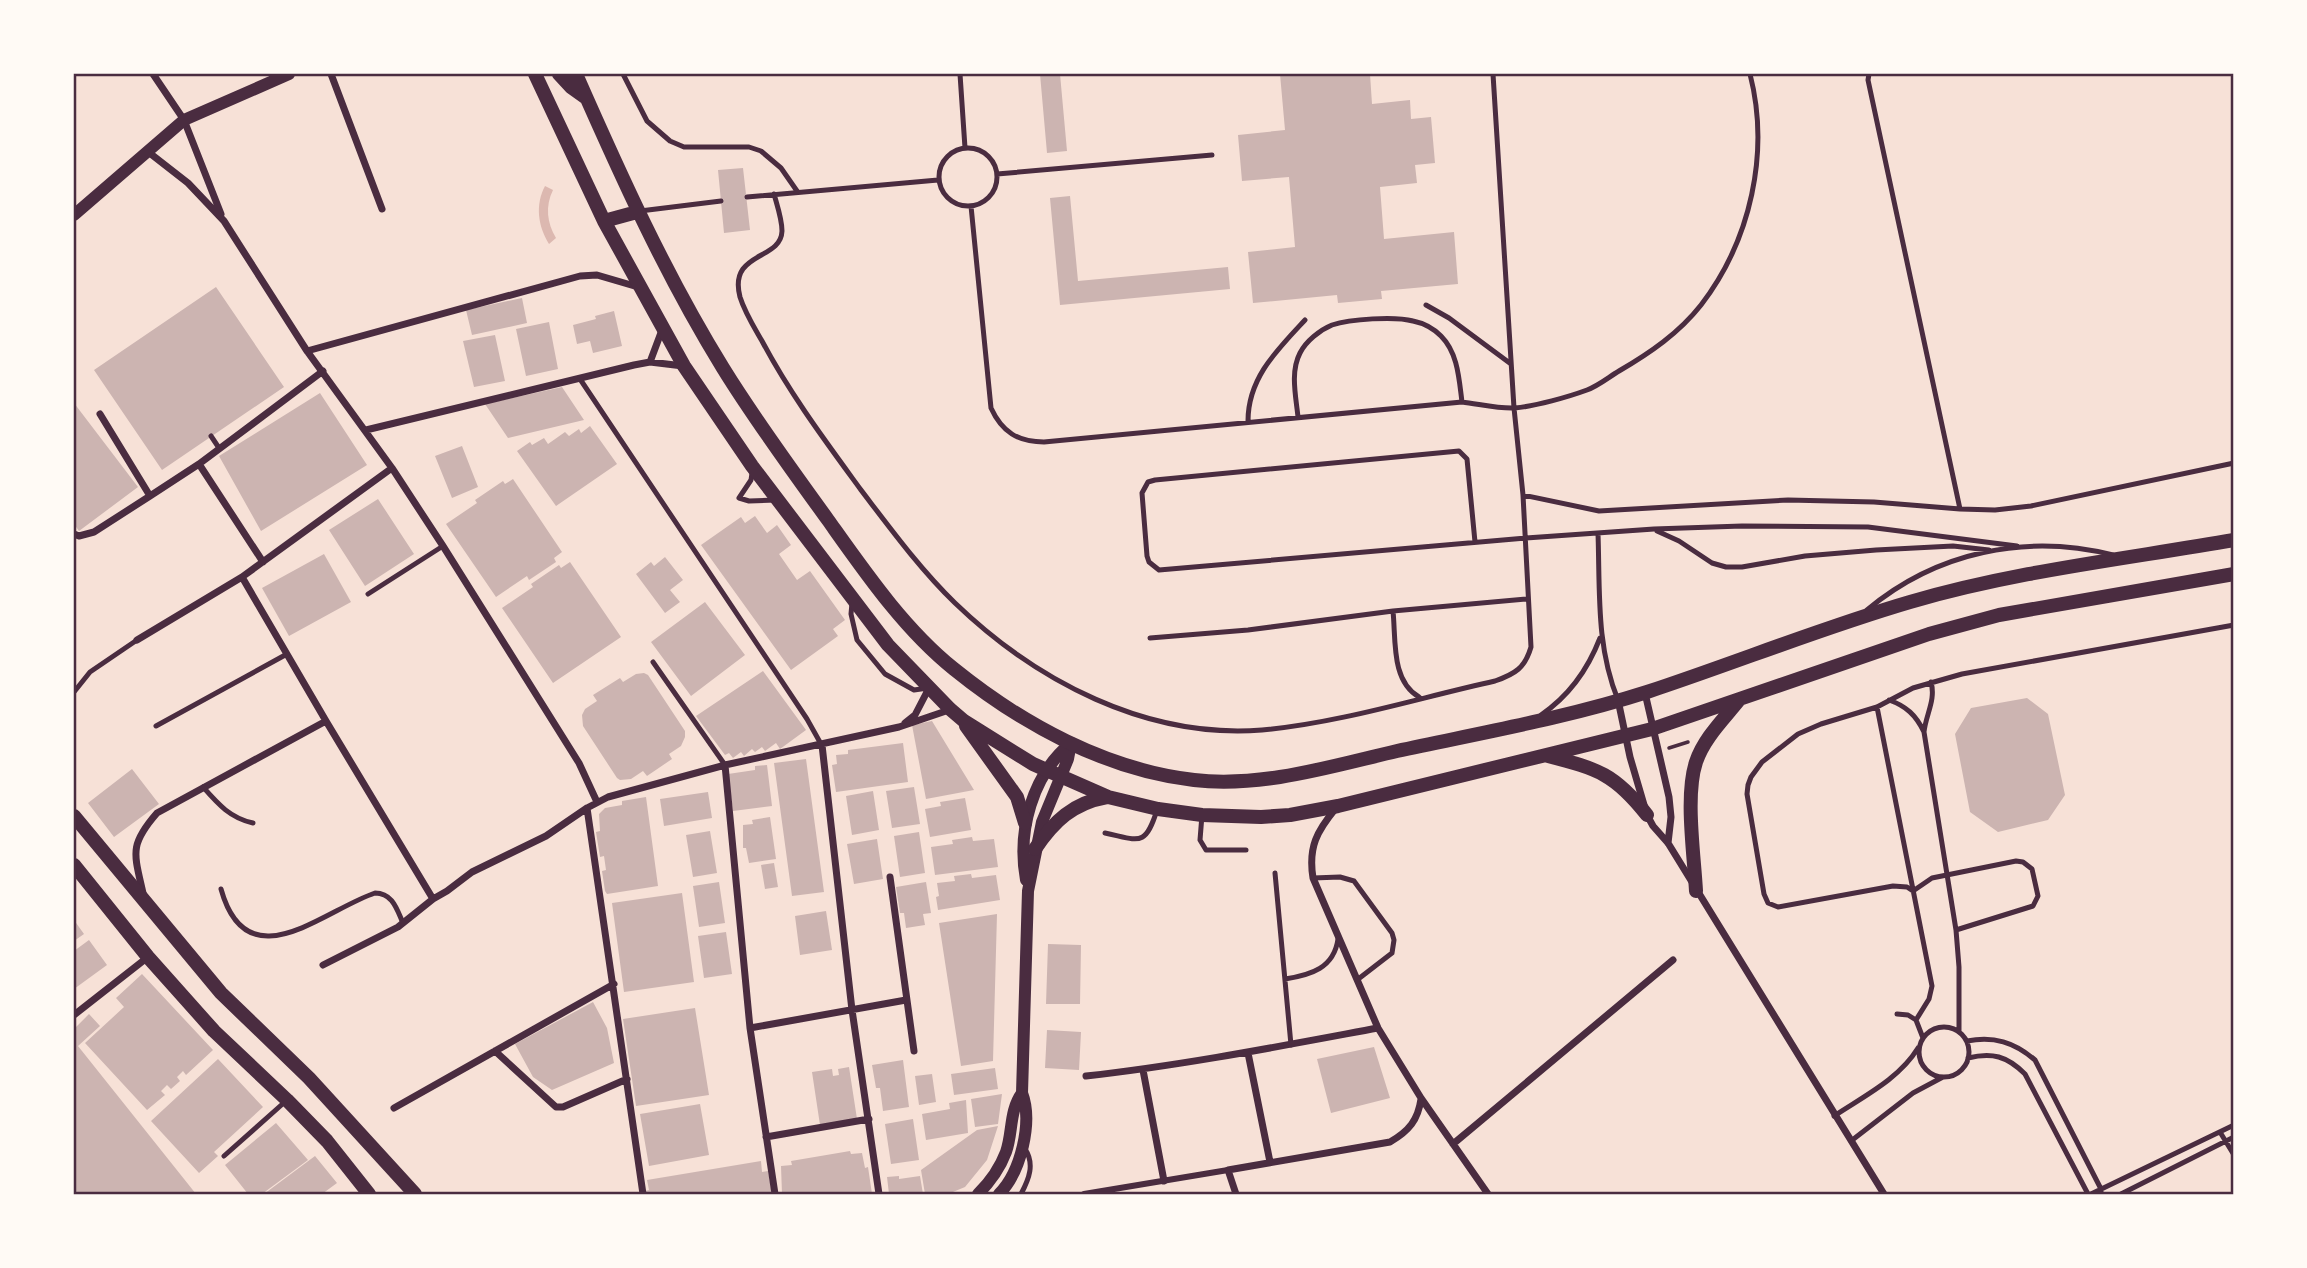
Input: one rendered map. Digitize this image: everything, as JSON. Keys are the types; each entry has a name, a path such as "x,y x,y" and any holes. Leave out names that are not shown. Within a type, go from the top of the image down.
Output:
{"main road":[{"path":"535,74 604,221 684,366 752,466 888,645 964,722 1045,770 1108,797 1202,815 1261,817 1290,815 1338,806 1652,729 1929,634 1998,615 2234,574"},
{"path":"559,74 586,98"},
{"path":"576,74 637,212 731,380 857,561 915,633 952,668 1008,708 1071,743 1113,760 1165,775 1227,782 1293,775 1531,722 1645,693 1855,620 1960,588 2014,576 2234,540"},
{"path":"604,221 637,212"},
{"path":"1696,891 1691,788 1696,761 1709,737 1740,699"},
{"path":"964,722 990,761 1007,780 1017,797 1025,823"},
{"path":"1547,756 1603,772 1630,794 1647,815"},
{"path":"1035,849 1054,822 1067,812 1093,800 1108,797"},
{"path":"74,816 221,993 309,1078 415,1195"},
{"path":"74,865 148,957 215,1031 327,1141 369,1195"}],"street":[{"path":"153,74 184,120 224,221"},
{"path":"74,215 184,120 289,74"},
{"path":"331,74 382,209"},
{"path":"147,150 188,183 224,221 307,351 366,430 443,547 579,763 597,802"},
{"path":"307,351 580,276 605,276 642,288"},
{"path":"650,362 662,329"},
{"path":"366,430 634,365 650,362 684,366"},
{"path":"74,534 79,536 94,532 199,464 323,371"},
{"path":"100,414 150,496"},
{"path":"199,464 263,562"},
{"path":"137,640 242,577 392,468"},
{"path":"242,577 433,898"},
{"path":"899,727 915,715 929,688"},
{"path":"1645,693 1669,797 1671,817 1668,843"},
{"path":"1618,700 1647,815 1668,843 1884,1195"},
{"path":"323,965 403,923 433,898 472,872 561,828 597,802 724,765 899,727 950,709"},
{"path":"145,904 136,865 135,847 141,831 157,813 326,721"},
{"path":"1028,891 1022,847 1025,823 1045,770 1055,756 1071,743"},
{"path":"999,1195 1014,1172 1023,1146 1026,1104 1022,1093 1028,891 1042,822 1068,759 1071,743"},
{"path":"822,745 852,1010 879,1195"},
{"path":"724,765 750,1028 775,1195"},
{"path":"1338,806 1325,822 1312,847 1313,877 1378,1027 1421,1098 1488,1195"},
{"path":"587,808 643,1195"},
{"path":"890,877 914,1051"},
{"path":"74,1015 148,957"},
{"path":"1453,1144 1673,960"},
{"path":"394,1108 614,984"},
{"path":"750,1028 906,1000"},
{"path":"1086,1076 1248,1053 1378,1027"},
{"path":"495,1051 556,1107 563,1107 627,1079"},
{"path":"1248,1053 1270,1162"},
{"path":"1143,1070 1164,1181"},
{"path":"978,1195 999,1167 1006,1151 1015,1103 1022,1093"},
{"path":"1084,1195 1119,1192 1164,1181 1390,1142 1413,1125 1421,1098"},
{"path":"766,1137 869,1119"},
{"path":"1228,1170 1236,1195"}],"lane":[{"path":"623,74 647,121 670,141 684,147 749,147 761,151 781,168 797,191"},
{"path":"960,74 965,148"},
{"path":"774,194 782,232 777,246 743,268 739,293 744,308 771,358 820,433 884,520 953,601 982,628 1012,650 1085,696 1127,713 1171,723 1215,730 1260,730 1349,715 1495,681 1520,671 1527,660 1531,647 1526,538 1514,408 1493,74"},
{"path":"971,206 991,408 996,421 1017,438 1044,442 1462,402 1514,408 1588,390 1649,354 1677,331 1701,305 1721,273 1738,237 1751,199 1758,160 1759,121 1751,74"},
{"path":"1862,74 1868,77 1959,509"},
{"path":"965,148 983,152 990,158 997,174 993,192 988,199 971,206 953,202 946,197 938,180 942,162 956,150 965,148"},
{"path":"997,174 1212,155"},
{"path":"747,197 938,180"},
{"path":"637,212 721,201"},
{"path":"1426,305 1449,318 1511,364"},
{"path":"1298,417 1295,374 1300,352 1320,331 1344,322 1405,319 1416,321 1435,331 1443,338 1454,356 1462,402"},
{"path":"1248,421 1251,391 1258,376 1305,320"},
{"path":"580,379 822,745"},
{"path":"211,436 219,448"},
{"path":"1475,542 1467,459 1459,451 1155,480 1148,482 1142,493 1147,556 1149,562 1159,570 1654,529 1841,526 1914,531 2017,546 2087,548 2126,559"},
{"path":"1523,495 1560,505 1599,511 1788,500 1874,502 1995,510 2031,506 2234,463"},
{"path":"752,466 751,480 739,498 750,501 779,500"},
{"path":"1654,529 1679,541 1712,564 1726,567 1876,550 1953,546 1989,550"},
{"path":"1598,533 1601,635 1604,657 1618,700"},
{"path":"1855,620 1877,601 1928,571 1955,559 2017,546"},
{"path":"368,594 443,547"},
{"path":"853,597 851,614 857,640 866,653 885,674 899,684 914,690 929,688"},
{"path":"1150,638 1527,599"},
{"path":"1392,611 1399,672 1410,692 1420,698"},
{"path":"1913,891 1907,887 1893,886 1777,907 1768,903 1764,894 1747,794 1751,777 1762,762 1798,734 1821,724 1877,708 1931,682 2062,655 2234,625"},
{"path":"1531,722 1566,694 1581,676 1601,635"},
{"path":"74,692 90,672 137,640"},
{"path":"156,726 287,654"},
{"path":"653,662 724,765"},
{"path":"1924,732 1933,702 1931,682"},
{"path":"1851,1141 1913,1093 1959,1071 1968,1058 1967,1041 1959,1031 1959,967 1949,875 1924,732 1914,715 1889,700"},
{"path":"1877,708 1932,986 1916,1020"},
{"path":"203,787 225,811 243,821 253,823"},
{"path":"1105,833 1134,839 1145,837 1151,829 1158,808"},
{"path":"1202,815 1200,840 1206,850 1246,850"},
{"path":"1913,891 1925,881 2016,862 2023,862 2032,869 2037,890 2036,901 2028,908 1956,930"},
{"path":"1275,873 1291,1045"},
{"path":"1313,877 1340,877 1354,881 1392,933 1392,953 1357,980"},
{"path":"221,889 226,907 237,922 252,932 270,937 288,935 375,893 389,897 403,923"},
{"path":"1285,979 1307,976 1325,966 1337,948 1338,937"},
{"path":"1898,1014 1908,1015 1916,1020 1923,1038"},
{"path":"1834,1116 1889,1080 1912,1059 1927,1033 1939,1027 1959,1031"},
{"path":"1967,1041 1992,1039 2007,1042 2022,1049 2035,1060 2101,1192"},
{"path":"2004,1058 2007,1042"},
{"path":"1920,1046 1922,1063 1935,1075 1944,1077"},
{"path":"1968,1058 1990,1054 2015,1064 2025,1074 2090,1195 2101,1192 2234,1125"},
{"path":"223,1156 287,1100"},
{"path":"2220,1132 2234,1155"},
{"path":"1009,1137 1023,1146 1030,1156 1029,1178 1021,1195"},
{"path":"2121,1195 2234,1138"}],"shaded area":[{"path":"545,186 553,190 548,214 556,238 549,244 539,215"}],"building":[{"path":"1040,74 1060,74 1067,151 1047,153"},
{"path":"1280,74 1370,74 1372,104 1410,100 1411,119 1431,117 1435,163 1415,165 1417,183 1380,187 1384,239 1454,232 1458,284 1381,291 1382,299 1338,303 1337,295 1253,303 1248,252 1295,247 1289,177 1242,181 1238,135 1285,130"},
{"path":"743,168 750,230 724,233 718,170"},
{"path":"1070,196 1078,281 1228,267 1230,289 1060,305 1050,198"},
{"path":"216,287 284,387 162,470 94,370"},
{"path":"522,298 527,323 472,335 466,310"},
{"path":"614,311 622,346 593,353 590,341 577,344 573,325"},
{"path":"549,322 558,369 526,376 516,329"},
{"path":"495,335 505,381 474,387 463,341"},
{"path":"562,387 584,420 508,438 485,404"},
{"path":"320,393 367,465 261,531 219,456"},
{"path":"74,403 138,487 79,531 74,524"},
{"path":"590,426 617,464 556,506 517,451 530,442 532,445 544,438 548,444 565,432 569,436 579,429 581,433"},
{"path":"462,446 478,487 452,498 435,456"},
{"path":"513,479 562,552 554,558 556,562 529,580 527,576 496,597 446,524 503,481 505,484"},
{"path":"378,499 414,554 365,586 329,530"},
{"path":"755,516 767,533 777,525 791,545 779,554 797,580 810,571 845,620 833,629 838,636 791,670 701,545 741,517 745,523"},
{"path":"324,554 351,602 289,636 262,588"},
{"path":"665,557 683,580 670,590 680,602 665,613 636,574 651,562 654,566"},
{"path":"570,562 621,637 553,683 502,608 559,565 561,568"},
{"path":"705,602 745,655 691,696 651,642"},
{"path":"763,671 806,730 780,749 776,743 765,751 762,747 755,752 752,749 744,756 741,752 733,758 729,753 725,755 696,716"},
{"path":"636,674 648,675 685,731 685,737 681,746 669,754 672,759 647,776 643,771 631,779 620,780 583,726 582,715 585,709 597,701 593,695 620,678 623,682"},
{"path":"2027,698 2048,714 2065,795 2048,820 1998,832 1970,812 1955,734 1971,708"},
{"path":"932,721 974,790 926,799 912,725"},
{"path":"903,743 908,782 836,792 832,765 837,764 836,755 848,754 848,750"},
{"path":"806,759 824,892 792,896 774,763"},
{"path":"767,765 772,806 733,811 728,774 755,770 755,766"},
{"path":"132,769 159,804 114,837 88,803"},
{"path":"914,787 920,824 892,828 886,791"},
{"path":"873,791 879,830 852,835 846,796"},
{"path":"708,792 712,818 664,826 660,799"},
{"path":"646,797 658,886 607,894 602,871 606,870 604,856 600,857 596,832 600,831 599,814 605,808 622,805 622,801"},
{"path":"965,798 971,830 930,837 925,809 941,806 940,802"},
{"path":"770,817 776,859 749,863 746,848 743,848 743,825 753,824 752,820"},
{"path":"710,831 717,873 693,877 686,835"},
{"path":"919,832 925,873 900,877 894,836"},
{"path":"972,837 973,841 994,839 998,867 935,875 931,847 953,844 952,840"},
{"path":"877,839 883,879 854,884 847,844"},
{"path":"774,863 778,887 765,889 761,865"},
{"path":"971,874 972,878 996,875 1000,900 938,910 937,883 955,881 954,876"},
{"path":"719,882 725,923 699,927 693,886"},
{"path":"926,882 931,913 923,914 925,925 906,928 904,913 900,913 896,887"},
{"path":"682,893 694,982 624,992 612,903"},
{"path":"826,911 832,950 800,955 795,916"},
{"path":"997,914 993,1061 961,1066 939,923"},
{"path":"74,920 84,934 74,941"},
{"path":"726,932 732,974 704,978 698,936"},
{"path":"89,940 107,965 74,989 74,951"},
{"path":"1048,944 1081,945 1080,1004 1046,1004"},
{"path":"142,974 213,1050 186,1075 183,1071 177,1077 180,1081 171,1089 167,1085 161,1091 165,1095 147,1110 85,1043 124,1007 116,998"},
{"path":"593,1002 607,1028 614,1063 552,1090 533,1077 515,1044"},
{"path":"695,1008 709,1095 636,1106 623,1019"},
{"path":"89,1014 100,1026 78,1046 196,1194 74,1194 74,1029"},
{"path":"1047,1030 1081,1032 1079,1070 1045,1068"},
{"path":"1374,1047 1390,1098 1331,1113 1317,1059"},
{"path":"218,1059 263,1107 214,1152 218,1156 199,1173 151,1121"},
{"path":"903,1060 909,1107 883,1111 880,1088 876,1088 872,1065"},
{"path":"849,1067 857,1119 820,1125 812,1072 832,1069 833,1076 839,1075 838,1069"},
{"path":"995,1068 998,1089 954,1095 951,1074"},
{"path":"932,1074 936,1102 919,1105 915,1076"},
{"path":"1002,1094 998,1124 975,1127 971,1099"},
{"path":"966,1100 968,1133 926,1140 922,1114 950,1109 949,1103"},
{"path":"700,1104 709,1155 649,1166 640,1114"},
{"path":"913,1119 919,1160 891,1164 885,1124"},
{"path":"276,1123 308,1160 262,1194 248,1194 225,1165"},
{"path":"998,1126 987,1160 965,1187 948,1194 925,1194 921,1170 977,1130"},
{"path":"850,1151 851,1154 862,1153 865,1168 868,1167 872,1194 782,1194 781,1166 792,1165 791,1161"},
{"path":"315,1156 337,1183 322,1194 264,1194"},
{"path":"761,1161 762,1172 768,1171 772,1194 645,1194 645,1191 649,1190 647,1180"},
{"path":"899,1176 899,1179 920,1176 923,1194 889,1194 887,1177"}]}
